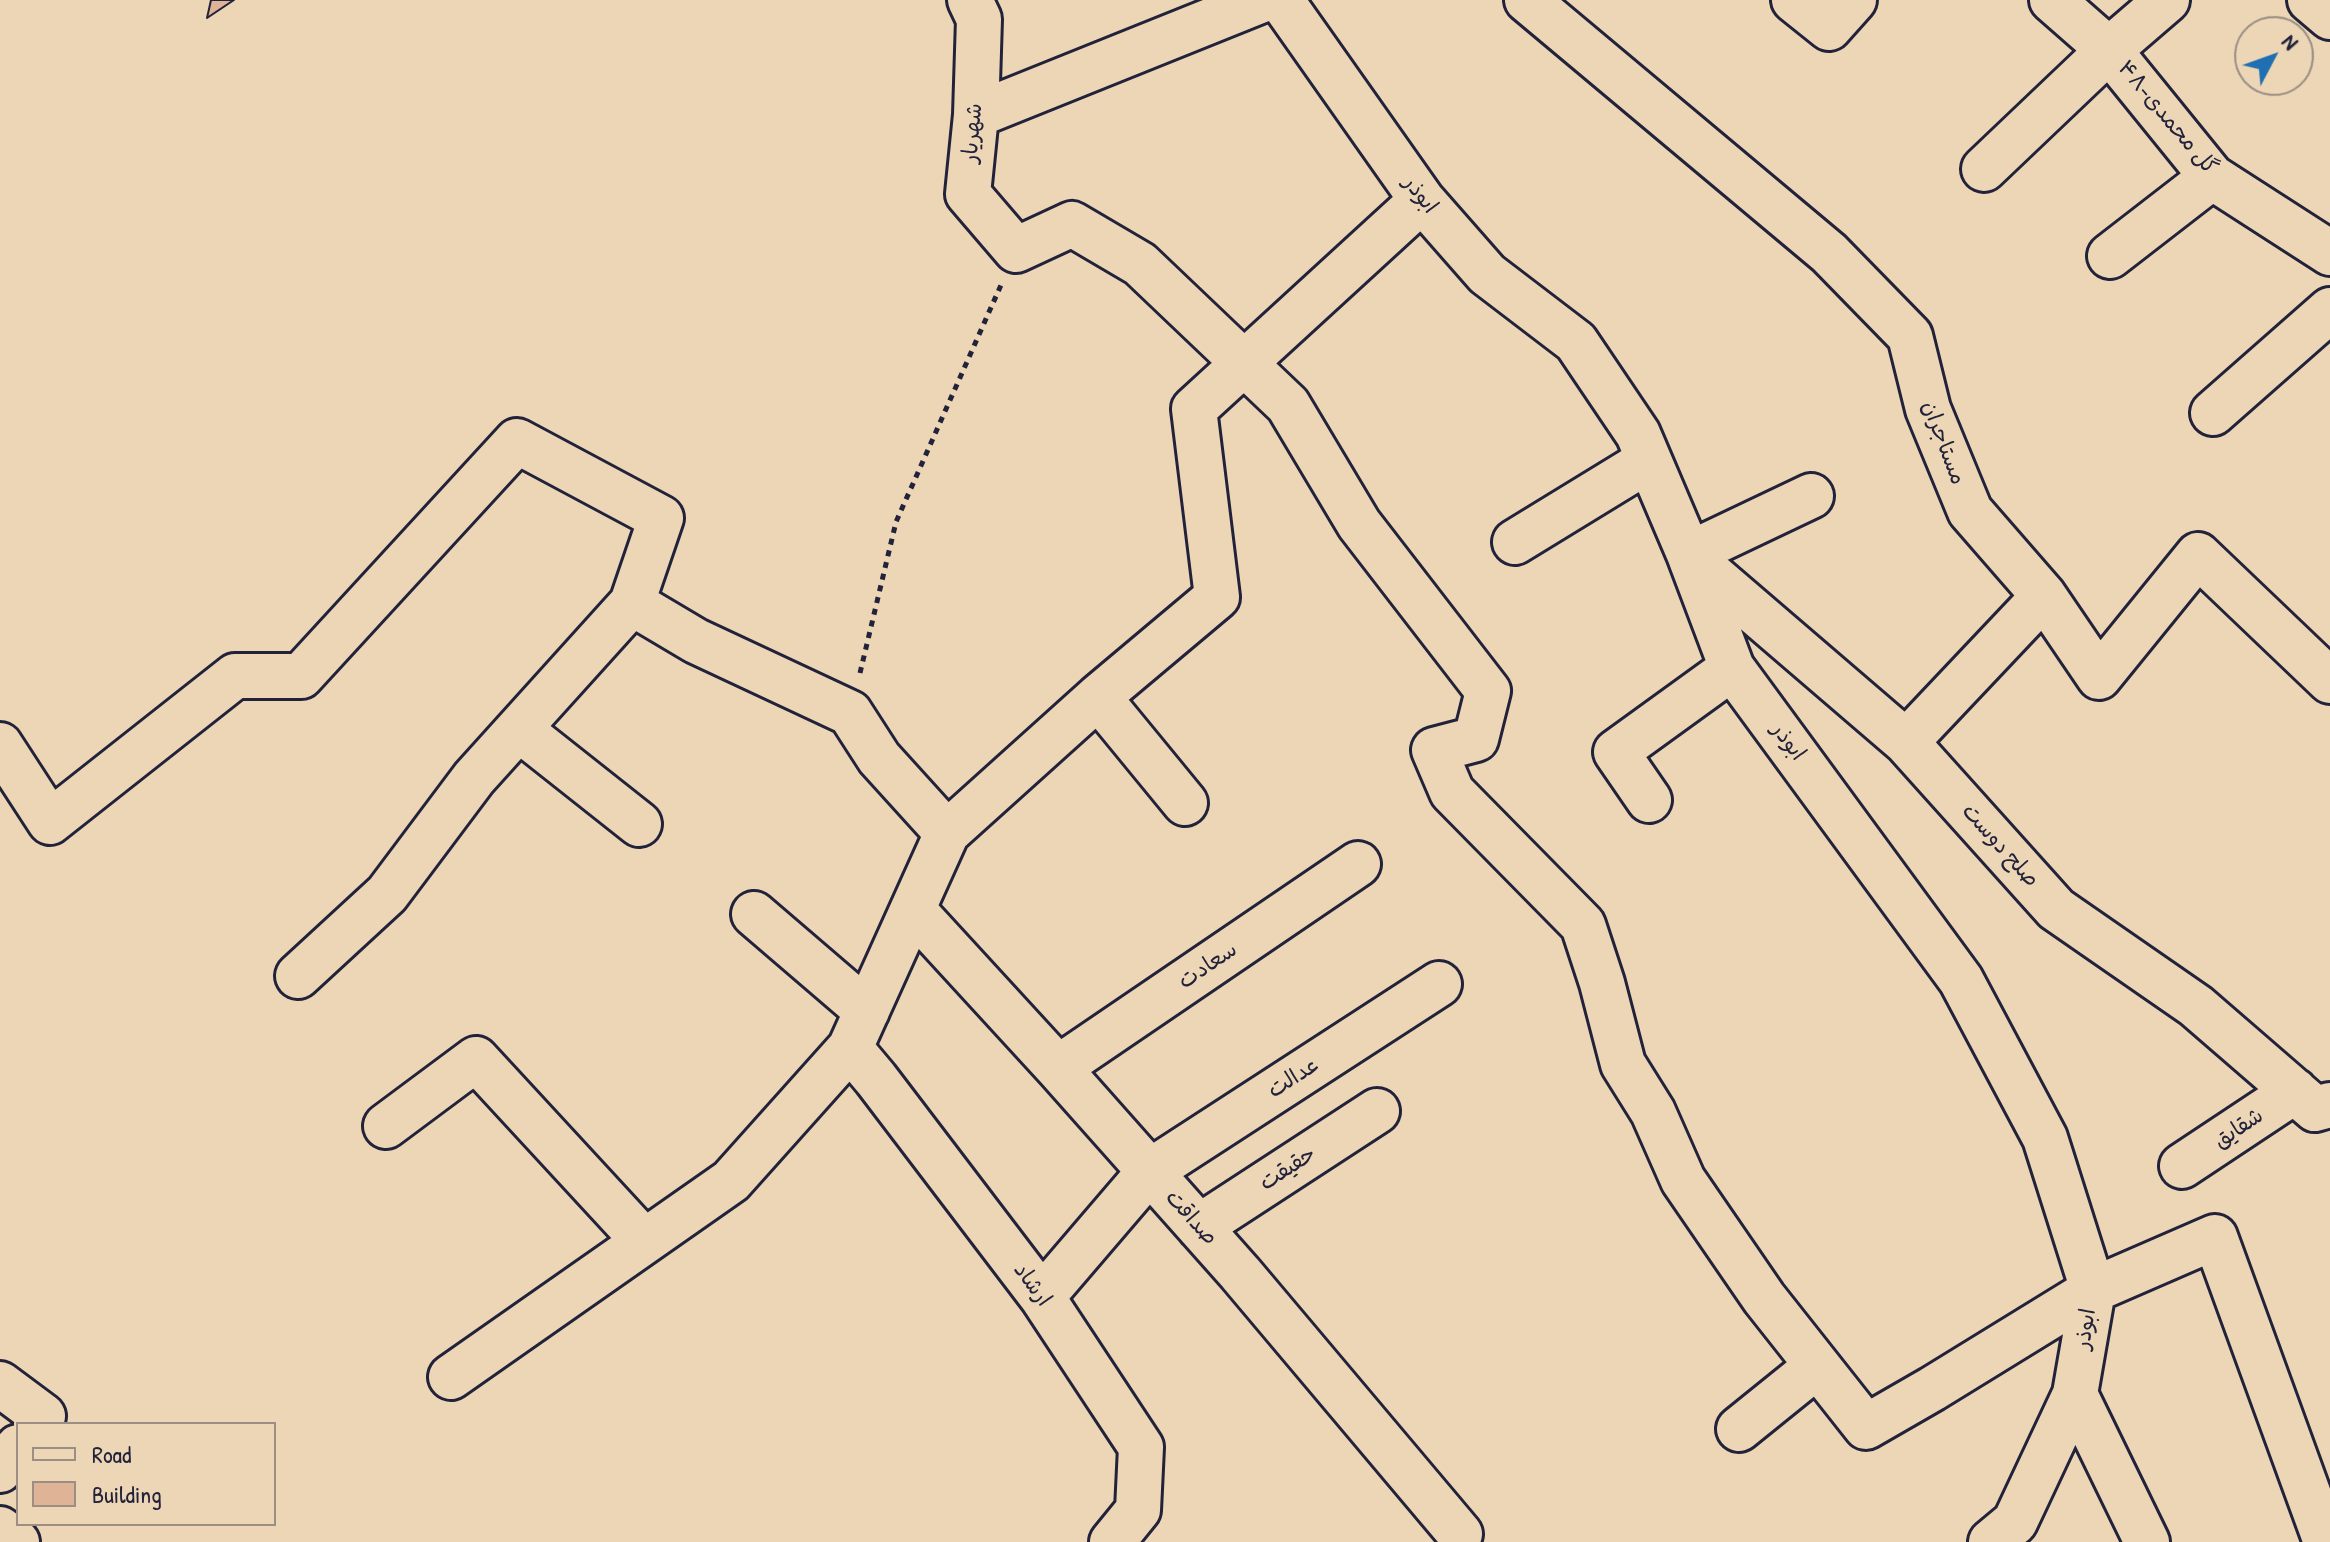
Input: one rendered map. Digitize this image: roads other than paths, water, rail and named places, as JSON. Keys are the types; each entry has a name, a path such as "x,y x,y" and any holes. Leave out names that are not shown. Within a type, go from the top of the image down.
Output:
{"street":[{"name":"شهریار","path":"970,0 979,19 976,115 968,194 1016,250 1072,224 1140,264 1244,364"},
{"path":"976,115 1262,0"},
{"name":"ابوذر","path":"1281,0 1422,200 1487,274 1576,342 1638,434 1689,554 1732,668 1961,980 2045,1138 2093,1290 2075,1394 2015,1522 1991,1542"},
{"name":"مستاجران","path":"1527,0 1829,253 1910,336 1928,409 1970,511 2044,596 2099,677 2198,555 2330,681"},
{"path":"1794,0 1829,28 1854,0"},
{"name":"۴۸-گل محمدی","path":"2052,0 2109,50 2212,177 2330,253"},
{"path":"1984,169 2109,50 2167,0"},
{"path":"2310,0 2330,17"},
{"path":"2110,256 2212,177"},
{"path":"451,1377 731,1181 859,1029 947,833 1098,697 1217,597 1194,409 1422,200"},
{"path":"2213,413 2330,310"},
{"path":"1244,364 1288,405 1359,524 1488,691 1476,739 1434,750 1452,792 1583,925 1623,1064 1653,1112 1683,1180 1764,1298 1866,1427 2093,1290 2215,1237 2326,1542"},
{"path":"0,745 50,822 235,676 301,676 517,441 661,518 632,603 474,778 387,894 298,976"},
{"path":"1515,542 1649,460"},
{"path":"1689,554 1808,503"},
{"name":"صلح دوست","path":"1689,554 1906,742 2056,909 2196,1006 2312,1098"},
{"path":"1906,742 2044,596"},
{"path":"632,603 696,641 850,713 879,758 947,833"},
{"path":"1649,800 1616,752 1732,668"},
{"path":"1098,697 1185,803"},
{"path":"519,729 639,824"},
{"name":"سعادت","path":"1058,1068 1358,864"},
{"name":"صداقت","path":"913,910 1240,1273 1460,1534"},
{"name":"ارشاد","path":"754,914 859,1029 876,1079 1042,1297 1141,1447 1138,1510 1112,1542"},
{"name":"عدالت","path":"1042,1297 1149,1172 1439,984"},
{"path":"386,1126 476,1059 644,1241"},
{"name":"شقایق","path":"2182,1166 2312,1098"},
{"name":"حقیقت","path":"1199,1227 1377,1111"},
{"path":"1739,1429 1817,1366"},
{"path":"0,1384 43,1416 38,1422"},
{"path":"2075,1394 2147,1542"},
{"path":"0,1470 16,1450"},
{"path":"0,1529 17,1542"}]}
